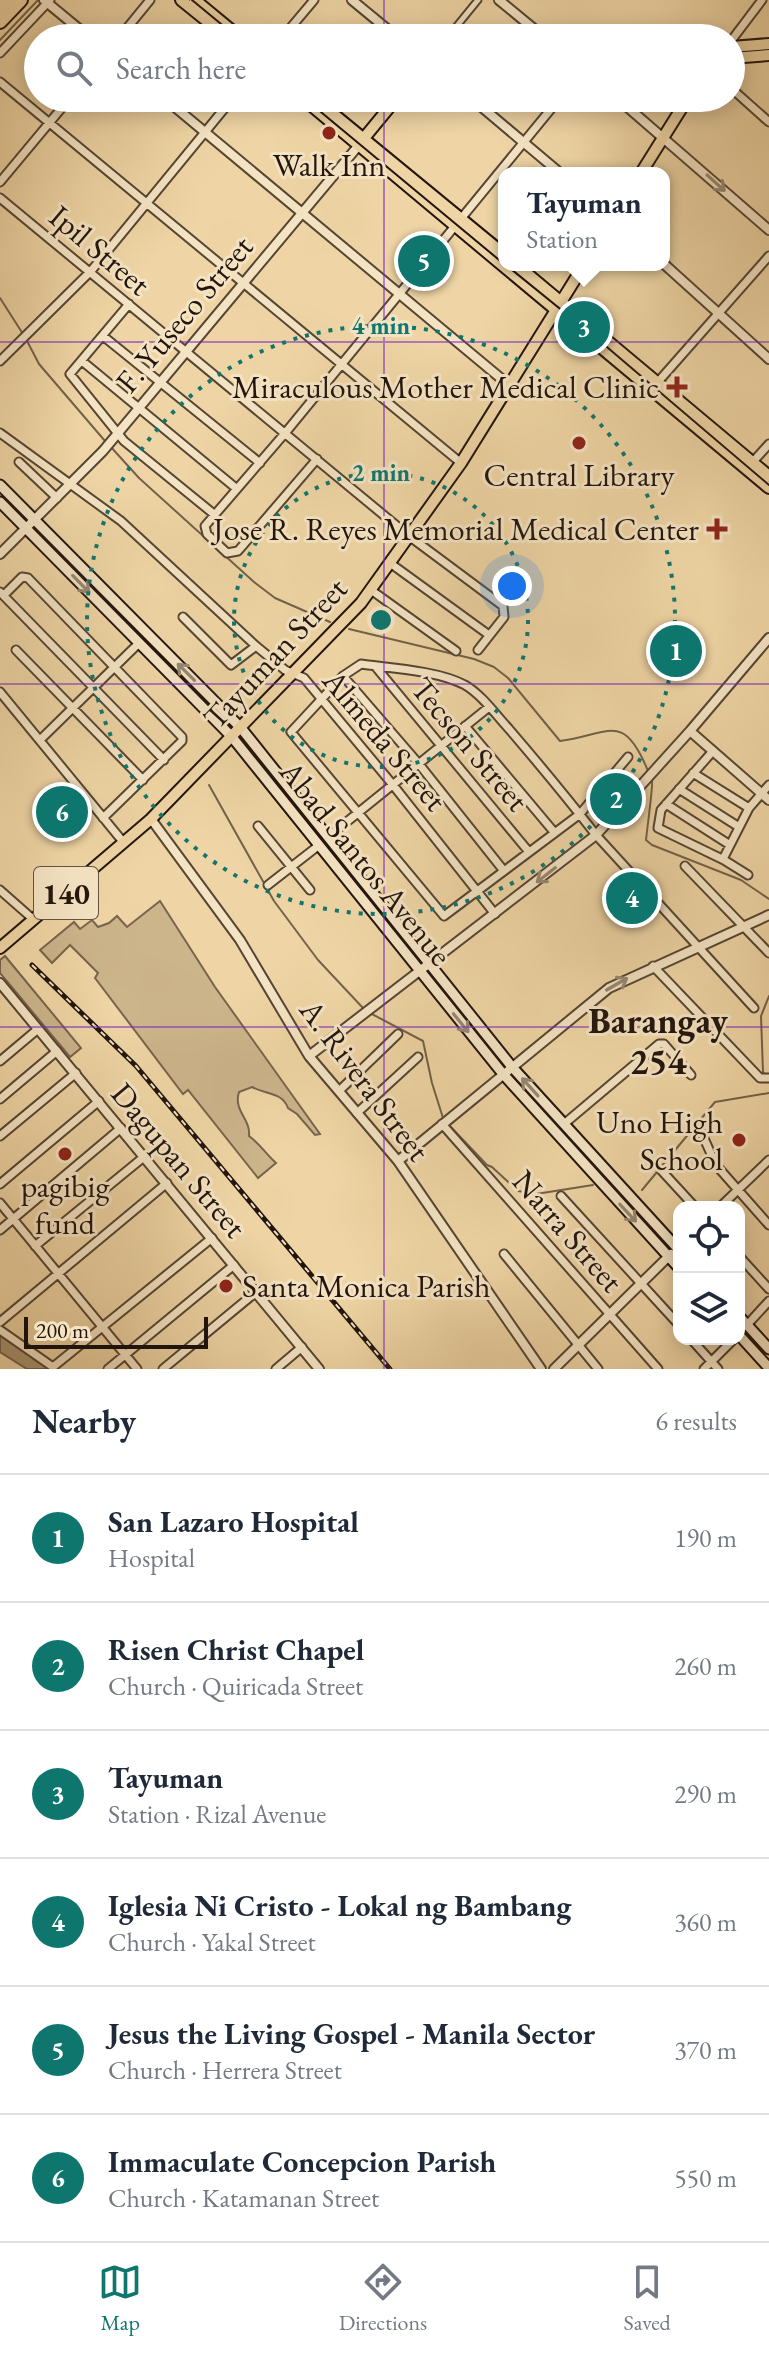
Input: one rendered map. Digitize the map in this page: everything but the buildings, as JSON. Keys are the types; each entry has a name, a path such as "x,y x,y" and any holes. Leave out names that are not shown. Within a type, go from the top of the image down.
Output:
{"highway":[{"path":"0,22 21,0"}],"main road":[{"path":"181,0 211,24"},
{"path":"195,0 224,24"},
{"path":"745,44 769,44"},
{"path":"745,57 769,55"},
{"path":"322,112 362,141"},
{"path":"330,112 498,255"},
{"name":"F. Yuseco Street","path":"362,141 386,112"},
{"path":"645,167 679,112"},
{"path":"459,222 498,250"},
{"path":"517,271 749,466 769,488"},
{"path":"523,271 559,306"},
{"name":"Tayuman Street","path":"1,946 151,819 350,616 461,463 580,271"},
{"path":"749,466 769,476"},
{"name":"Abad Santos Avenue","path":"0,485 241,728 429,964 508,1070 564,1124 673,1243"},
{"name":"Abad Santos Avenue","path":"0,502 232,737 420,972 673,1261"},
{"path":"745,1323 769,1349"},
{"path":"745,1342 769,1368"}],"street":[{"path":"130,24 150,0"},
{"path":"294,24 314,0"},
{"path":"352,0 381,24"},
{"path":"458,24 478,0"},
{"path":"499,0 528,24"},
{"path":"745,24 762,0"},
{"path":"26,24 47,1 74,24"},
{"path":"0,53 24,26"},
{"path":"0,82 24,101"},
{"path":"745,101 769,122"},
{"path":"38,112 461,463"},
{"path":"0,182 59,112"},
{"path":"181,112 510,386"},
{"path":"0,361 91,271 221,112"},
{"path":"488,112 553,167"},
{"path":"504,167 549,112"},
{"path":"634,112 769,230"},
{"name":"F. Yuseco Street","path":"0,554 103,451 362,141"},
{"path":"317,459 238,551 227,553 207,534 205,526 498,174"},
{"name":"Ipil Street","path":"0,198 409,536 503,606 504,617 478,650"},
{"path":"654,386 769,256"},
{"path":"670,269 769,359"},
{"path":"129,304 70,374 115,437 215,515"},
{"path":"103,336 260,463"},
{"path":"82,361 237,489"},
{"name":"Almeda Street","path":"0,433 121,521 256,646 293,674 304,678 495,914"},
{"path":"749,466 769,444"},
{"path":"19,462 57,498"},
{"path":"390,563 489,635"},
{"path":"103,818 164,760 183,739 117,667 26,577 2,594 164,760"},
{"path":"371,590 456,651"},
{"path":"183,617 231,665 256,646"},
{"path":"309,1056 596,835 769,638"},
{"path":"41,739 138,644"},
{"path":"16,650 143,780"},
{"path":"628,757 580,814 444,916 291,732 343,676 361,664 425,674 462,684 489,707 580,814 596,835 754,1008"},
{"name":"Tecson Street","path":"375,666 529,852"},
{"path":"343,676 419,764 504,871"},
{"path":"0,692 124,843"},
{"path":"328,837 489,707"},
{"path":"465,726 554,832"},
{"path":"690,731 765,797"},
{"path":"713,751 666,804 657,824 661,831 723,859 748,875"},
{"path":"693,773 749,808"},
{"path":"723,859 749,808 765,797 769,785"},
{"path":"679,789 739,827"},
{"path":"666,804 730,845"},
{"name":"A. Rivera Street","path":"151,819 240,940 309,1056 398,1161 541,1369"},
{"path":"258,826 310,890"},
{"path":"268,885 318,846"},
{"path":"685,866 769,953"},
{"path":"0,890 34,920"},
{"path":"398,1161 609,988 769,915"},
{"path":"653,966 765,1078"},
{"name":"Dagupan Street","path":"0,983 319,1369"},
{"path":"0,1061 38,1029"},
{"path":"339,1091 398,1034"},
{"path":"564,1124 659,1044 664,1044 691,1075"},
{"path":"0,1099 57,1051"},
{"path":"357,1113 418,1057"},
{"path":"0,1136 76,1073"},
{"path":"0,1184 99,1101"},
{"name":"Narra Street","path":"445,1121 658,1369"},
{"path":"0,1230 121,1128"},
{"path":"702,1134 716,1165 769,1225"},
{"path":"35,1246 145,1156"},
{"path":"726,1201 769,1160"},
{"path":"661,1170 689,1201"},
{"path":"0,1322 167,1183"},
{"path":"561,1196 673,1318"},
{"path":"0,1203 137,1369"},
{"path":"0,1330 53,1367 212,1238"},
{"path":"554,1369 673,1252"},
{"path":"504,1254 598,1369"},
{"path":"745,1263 769,1289"},
{"path":"108,1369 234,1265"},
{"path":"163,1369 256,1292"},
{"path":"747,1325 769,1301"},
{"path":"696,1345 718,1369"},
{"path":"704,1369 728,1345"},
{"path":"276,1369 302,1347"}],"shaded area":[{"path":"160,901 215,987 320,1134 315,1135 278,1096 252,1087 239,1092 238,1104 249,1136 276,1163 258,1178 188,1090 183,1094 95,978 98,973 70,945 52,963 40,950 74,922 80,929 92,920 98,927 117,916 127,927"},
{"path":"5,956 81,1048 70,1057 0,973 0,960"},
{"path":"0,1333 50,1369 27,1369 0,1352"}],"waterway":[{"path":"0,40 38,0"},
{"path":"0,298 23,334"},
{"path":"26,339 39,364 105,441"},
{"path":"110,446 139,478 254,582 275,598 330,622"},
{"path":"349,629 474,659 494,667 508,678 560,741 603,732 622,733 631,740 648,771"},
{"path":"652,781 646,840 741,880 769,899"},
{"path":"209,785 274,901 318,960 363,1008"},
{"path":"766,1077 763,1072 761,1016 769,996"},
{"path":"368,1012 423,1041 443,1118"},
{"path":"642,1190 715,1102 769,1093"},
{"path":"447,1123 487,1165 518,1191 536,1194 593,1185"}],"tram line":[{"path":"192,0 221,24"},
{"path":"321,112 498,259"},
{"path":"513,271 769,485"}],"railway":[{"path":"32,965 136,1066 390,1369"}],"place":[{"name":"Walk Inn","path":"329,133"},
{"name":"Jesus the Living Gospel - Manila Sector","path":"424,261"},
{"name":"Tayuman","path":"584,327"},
{"name":"Miraculous Mother Medical Clinic","path":"677,387"},
{"name":"Central Library","path":"579,443"},
{"name":"Jose R. Reyes Memorial Medical Center","path":"717,529"},
{"name":"San Lazaro Hospital","path":"676,651"},
{"name":"Risen Christ Chapel","path":"616,799"},
{"name":"Immaculate Concepcion Parish","path":"62,812"},
{"name":"Iglesia Ni Cristo - Lokal ng Bambang","path":"632,898"},
{"name":"Uno High School","path":"739,1140"},
{"name":"pagibig fund","path":"65,1154"},
{"name":"Santa Monica Parish","path":"226,1286"}],"district":[{"name":"Barangay 254","path":"658,1040"}]}
